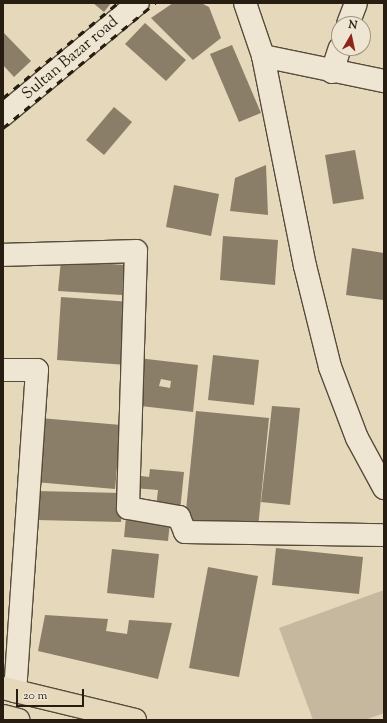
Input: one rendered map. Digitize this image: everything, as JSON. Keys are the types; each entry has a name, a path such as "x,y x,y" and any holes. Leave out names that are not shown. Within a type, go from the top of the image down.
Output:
{"main road":[{"path":"9,690 136,720"},
{"path":"3,716 19,720"}],"street":[{"name":"Sultan Bazar road","path":"3,115 138,3"},
{"path":"245,3 263,56 305,266 330,367 357,438 384,488"},
{"path":"351,16 356,3"},
{"path":"263,56 332,72 384,81"},
{"path":"332,72 337,56"},
{"path":"3,255 136,251 128,508 180,517 185,532 384,535"},
{"path":"3,370 37,370 12,594 9,690"}],"shaded area":[{"path":"384,590 384,713 365,720 313,720 279,628"}],"building":[{"path":"93,3 111,3 104,12"},
{"path":"173,3 201,3 209,7 221,38 193,60 151,18"},
{"path":"145,23 186,60 166,81 125,44"},
{"path":"3,32 31,61 14,77 3,65"},
{"path":"232,45 261,113 239,122 210,54"},
{"path":"114,107 132,122 104,155 86,140"},
{"path":"355,150 364,199 333,204 325,155"},
{"path":"266,165 268,215 230,211 235,178"},
{"path":"174,185 219,194 211,236 166,227"},
{"path":"223,236 278,240 275,285 220,280"},
{"path":"352,248 384,253 383,300 346,295"},
{"path":"61,260 124,265 122,295 58,291"},
{"path":"61,297 131,302 127,365 57,360"},
{"path":"213,355 259,360 254,405 208,400"},
{"path":"138,358 198,365 193,412 132,405","holes":["161,379 171,381 170,388 159,386"]},
{"path":"272,406 300,408 290,505 261,502"},
{"path":"196,411 269,418 258,528 185,520"},
{"path":"40,418 121,425 115,489 35,482"},
{"path":"150,469 184,472 180,511 156,508 158,490 133,488 134,475 149,477"},
{"path":"36,491 122,493 121,522 36,520"},
{"path":"126,517 170,522 168,541 124,537"},
{"path":"276,548 363,557 359,594 272,585"},
{"path":"112,549 159,554 154,598 107,593"},
{"path":"208,567 258,576 239,677 189,668"},
{"path":"45,615 108,619 106,631 127,634 129,620 172,623 158,679 38,651"}],"railway":[{"path":"3,98 118,3"},
{"path":"3,128 155,3"}]}
